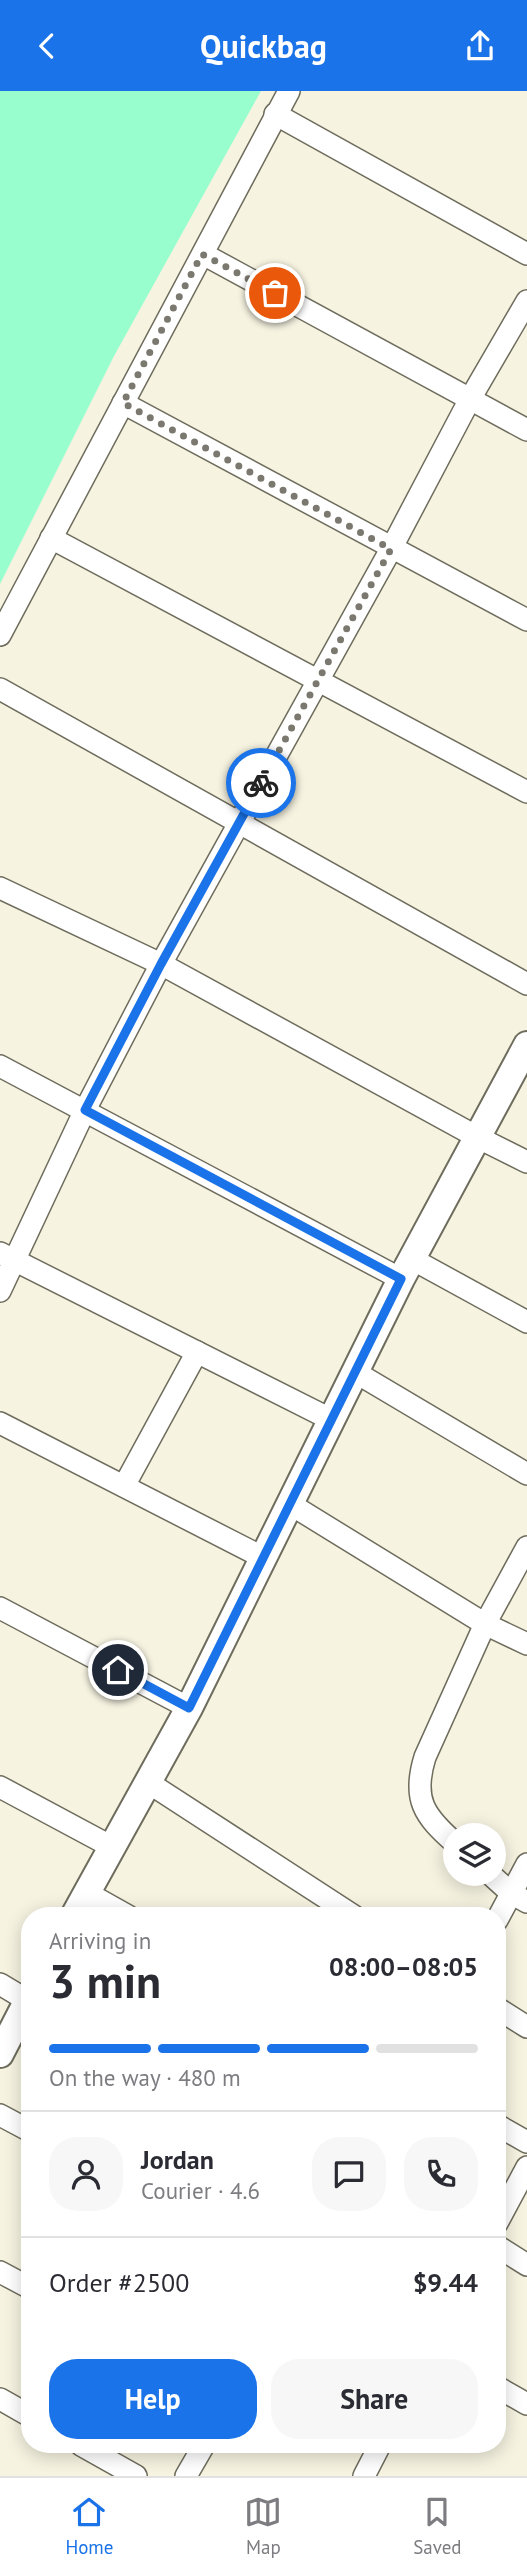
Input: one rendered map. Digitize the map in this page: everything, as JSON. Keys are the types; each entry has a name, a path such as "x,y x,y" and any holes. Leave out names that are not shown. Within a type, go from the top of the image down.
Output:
{"street":[{"path":"0,635 289,91"},
{"path":"275,114 527,254"},
{"path":"202,254 527,430"},
{"path":"0,1290 7,1257 161,964 391,549 470,399 527,300"},
{"path":"123,403 527,620"},
{"path":"51,538 527,792"},
{"path":"0,689 527,984"},
{"path":"0,888 161,964 527,1162"},
{"path":"81,1905 189,1708 407,1269 527,1045"},
{"path":"0,1066 407,1269 527,1322"},
{"path":"7,1257 332,1420"},
{"path":"124,1486 197,1352"},
{"path":"355,1371 527,1474"},
{"path":"0,1423 264,1558"},
{"path":"290,1504 485,1625 527,1644"},
{"path":"443,1833 433,1824 424,1809 420,1773 485,1625 527,1547"},
{"path":"0,1608 189,1708"},
{"path":"149,1783 340,1907"},
{"path":"0,1787 112,1846"},
{"path":"506,1911 519,1898 527,1864"},
{"path":"504,1886 519,1898"},
{"path":"0,1984 21,1995"},
{"path":"0,2055 21,2014"},
{"path":"506,2014 527,2027"},
{"path":"0,2115 21,2126"},
{"path":"506,2130 527,2143"},
{"path":"506,2206 527,2167"},
{"path":"506,2252 527,2265"},
{"path":"0,2272 21,2283"},
{"path":"506,2392 527,2404"},
{"path":"0,2399 21,2411"},
{"path":"95,2453 136,2476"},
{"path":"186,2476 199,2453"},
{"path":"372,2473 378,2453"}],"green space":[{"path":"0,91 261,91 114,356 0,584"}],"way so far":[{"path":"261,783 391,549 123,403 202,254 275,293"}],"route":[{"path":"118,1670 189,1708 401,1279 85,1110 161,964 261,783"}]}
